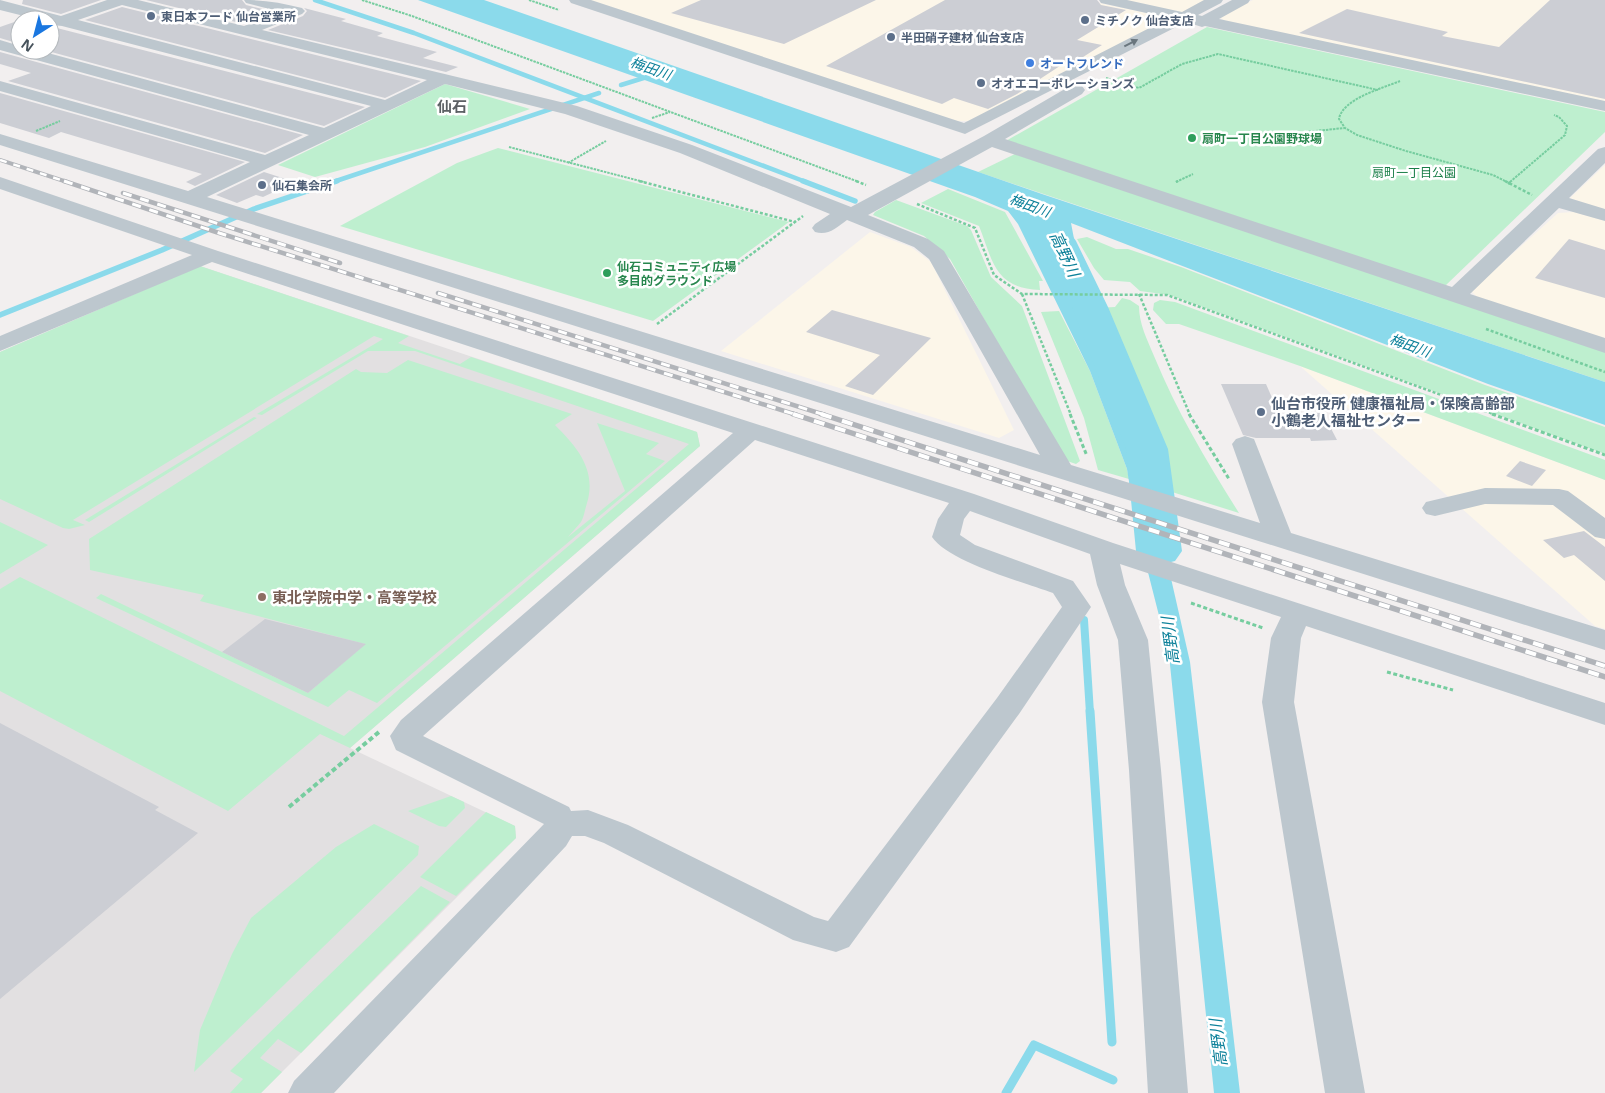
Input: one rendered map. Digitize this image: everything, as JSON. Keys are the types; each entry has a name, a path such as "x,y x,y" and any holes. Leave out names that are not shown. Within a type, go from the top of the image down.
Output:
{"street":[{"path":"60,21 121,0 441,80 550,104 629,129 745,178 822,203 921,243 937,255 1061,470"},
{"path":"244,31 297,11 250,0"},
{"path":"576,0 965,129 1056,80 1216,0"},
{"path":"1106,0 1605,106"},
{"path":"822,228 981,145 1100,76 1243,0"},
{"path":"0,5 15,10"},
{"path":"60,24 386,106"},
{"path":"0,44 326,134"},
{"path":"189,198 441,80"},
{"path":"1056,80 1082,87"},
{"path":"0,86 265,161"},
{"path":"0,139 243,215 674,341 1061,470 1605,640"},
{"path":"981,145 1455,296 1605,346"},
{"path":"1455,296 1605,153"},
{"path":"0,183 192,248 965,500 1116,553 1264,615 1297,613 1605,714"},
{"path":"1556,201 1605,214"},
{"path":"0,344 192,248"},
{"path":"561,824 557,816 407,742 406,736 412,728 751,430"},
{"path":"1245,444 1279,538"},
{"path":"1435,508 1485,496 1559,497 1605,531"},
{"path":"561,824 588,823 598,826 806,930 836,937 1008,706 1077,607 1063,587 965,551 946,537 951,520 965,500"},
{"path":"1116,553 1111,585 1133,640 1145,770 1168,1093"},
{"path":"1297,613 1286,638 1278,702 1345,1093"},
{"path":"308,1093 554,837 561,824"}],"path":[{"path":"362,0 412,16 670,112 894,192 970,224 975,228 994,276 1022,294 1139,294 1167,296 1605,455"},
{"path":"1100,76 1139,88 1182,64 1218,54 1378,90"},
{"path":"1344,128 1340,119 1340,112 1349,103 1406,79 1425,68"},
{"path":"651,118 670,112"},
{"path":"1508,184 1565,135 1567,126 1560,117 1552,114"},
{"path":"1305,132 1344,128 1378,142 1493,175 1537,197 1556,201"},
{"path":"568,163 629,129"},
{"path":"509,147 795,222"},
{"path":"656,325 822,203"},
{"path":"1022,294 1104,483"},
{"path":"1139,294 1187,411 1232,484"},
{"path":"1184,601 1264,615"}],"shaded area":[{"path":"588,0 1085,0 1161,16 1165,21 971,121 953,121"},
{"path":"1115,0 1209,0 1185,13"},
{"path":"1253,0 1605,0 1605,102 1228,23 1219,17"},
{"path":"1605,165 1605,211 1570,198"},
{"path":"1574,212 1605,221 1605,343 1481,301 1471,291 1558,213"},
{"path":"870,232 911,247 931,262 1014,430 999,438 721,351"},
{"name":"東北学院中学・高等学校","path":"200,266 697,432 700,446 350,748 515,826 516,838 261,1093 0,1093 0,352"},
{"path":"1300,366 1605,480 1605,629 1595,626"}],"green space":[{"name":"扇町一丁目公園","path":"1207,27 1605,112 1605,132 1445,286 1004,142"},
{"path":"445,84 530,109 425,147 315,177 278,165"},
{"name":"仙石コミュニティ広場 多目的グラウンド","path":"498,148 789,222 653,321 340,226 457,163"},
{"path":"1015,154 1605,352 1605,382 978,172"},
{"path":"948,189 1005,212 1043,281 1039,281 1040,290 1013,284 1004,278 992,261 979,226 921,203"},
{"path":"896,200 967,226 971,230 991,277 1022,306 1080,461 1076,464 1064,460 950,259 924,236 873,215"},
{"path":"1087,237 1116,249 1128,249 1181,267 1485,385 1605,427 1605,454 1170,295 1140,291 1130,282 1104,280 1094,268 1077,239"},
{"path":"200,266 409,336 398,343 460,364 471,357 697,432 700,446 350,748 320,734 228,811 0,691 0,589 20,577 344,736 689,444 415,351 368,351 262,415 257,414 383,339 374,336 73,520 85,525 69,529 63,528 0,499 0,352"},
{"path":"1122,298 1130,300 1139,306 1140,319 1144,331 1172,397 1204,456 1239,513 1156,487 1152,451 1095,308 1115,307"},
{"path":"1160,300 1175,302 1605,460 1605,480 1300,366 1179,324 1166,324 1153,310 1154,303"},
{"path":"1059,311 1090,371 1127,469 1129,479 1098,470 1084,418 1041,312"},
{"path":"408,360 572,414 555,425 571,442 583,460 589,480 589,491 582,520 568,537 625,491 597,423 659,443 646,454 665,461 377,703 349,690 328,707 96,598 101,594 308,693 365,644 200,601 204,595 90,570 89,539 356,369 361,372 387,373"},
{"path":"254,417 257,418 89,522 85,520"},
{"path":"0,522 48,545 0,574"},
{"path":"451,796 464,802 465,808 446,827 439,826 408,811"},
{"path":"486,812 515,826 516,838 456,896 420,877"},
{"path":"374,824 419,846 418,855 194,1072 200,1030 232,954 251,918 336,847"},
{"path":"421,886 450,902 301,1053 278,1039 260,1058 282,1072 261,1093 230,1093 243,1079 230,1071"}],"water":[{"name":"梅田川","path":"418,0 484,0 1042,194 1605,382 1605,425 1488,384 1071,223 1091,328 1140,442 1190,662 1240,1093 1214,1093 1169,655 1136,525 1127,469 1090,371 1018,224 1008,211 975,197"}],"building":[{"path":"23,0 101,0 61,14 60,10 45,10 22,4"},
{"path":"146,0 242,0 246,5 275,12 244,24"},
{"path":"701,0 876,0 784,44 671,13"},
{"path":"945,0 1097,0 1101,5 1126,10 1077,40 1102,45 1072,64 1066,62 1017,94 988,109 954,98 942,104 826,66"},
{"path":"1550,0 1605,0 1605,99 1299,33 1347,9 1448,32 1442,36 1499,47"},
{"path":"122,7 421,81 385,98 85,20"},
{"path":"304,8 346,19 341,21 383,33 377,36 437,52 423,58 458,67 446,72 268,30 303,16 307,11"},
{"path":"10,24 10,41 0,38 0,27"},
{"path":"60,29 365,107 324,126 60,54"},
{"path":"0,52 10,55 10,60 29,60 303,135 265,153 8,81 31,73 0,64"},
{"path":"0,93 245,162 195,186 186,182 202,174 61,132 49,138 0,123"},
{"path":"264,172 295,182 263,197 256,195 237,203 216,195"},
{"path":"1569,239 1605,250 1605,298 1535,278"},
{"path":"832,310 931,338 873,395 845,386 880,355 806,332"},
{"path":"1221,384 1266,384 1279,414 1323,413 1337,440 1311,441 1310,438 1256,438 1243,435"},
{"path":"1520,461 1546,470 1532,486 1506,476"},
{"path":"1584,531 1605,547 1605,581 1574,555 1564,558 1543,540"},
{"path":"265,619 366,644 308,693 222,652"},
{"path":"0,723 159,807 155,810 198,833 0,999"}],"waterway":[{"path":"315,0 414,33 585,98"},
{"name":"梅田川","path":"621,85 650,76"},
{"path":"585,98 599,93"},
{"path":"333,182 585,98"},
{"path":"585,98 806,182"},
{"path":"0,315 162,250 254,209 337,181"},
{"path":"803,181 855,201"},
{"name":"高野川","path":"1059,241 1090,307 1147,449 1159,551"},
{"path":"1084,620 1090,713"},
{"path":"1090,711 1112,1042"},
{"path":"1006,1093 1034,1045 1113,1080"}],"railway":[{"path":"0,160 66,182"},
{"path":"66,182 216,232 797,415"},
{"path":"123,193 340,263"},
{"path":"438,293 825,415"},
{"path":"793,414 1605,677"},
{"path":"821,414 1605,666"}],"place":[{"name":"東日本フード 仙台営業所","path":"151,16"},
{"name":"ミチノク 仙台支店","path":"1085,20"},
{"name":"半田硝子建材 仙台支店","path":"891,37"},
{"name":"オートフレンド","path":"1030,63"},
{"name":"オオエコーポレーションズ","path":"981,83"},
{"name":"扇町一丁目公園野球場","path":"1192,138"},
{"name":"仙石集会所","path":"262,185"},
{"name":"仙石コミュニティ広場 多目的グラウンド","path":"607,273"},
{"name":"仙台市役所 健康福祉局・保険高齢部 小鶴老人福祉センター","path":"1261,412"},
{"name":"東北学院中学・高等学校","path":"262,597"}],"district":[{"name":"仙石","path":"452,106"}]}
